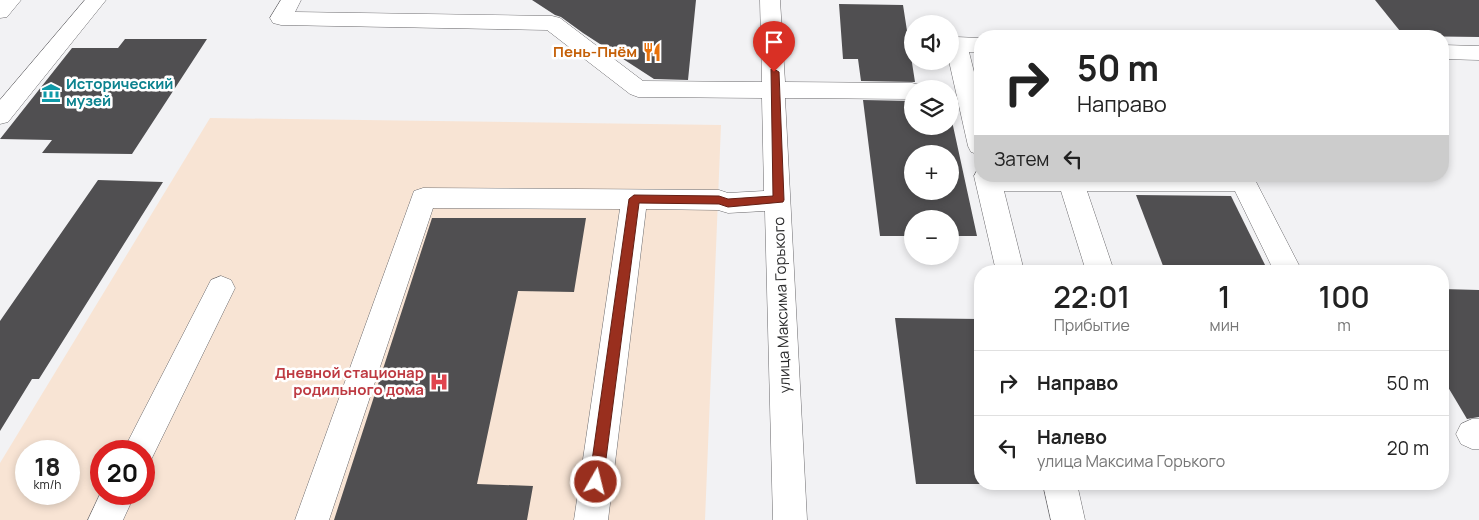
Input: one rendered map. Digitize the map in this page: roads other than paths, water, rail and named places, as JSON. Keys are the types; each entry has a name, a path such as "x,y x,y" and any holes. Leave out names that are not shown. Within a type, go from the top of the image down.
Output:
{"street":[{"path":"0,12 11,0"},
{"path":"0,116 96,0"},
{"path":"291,0 281,18 552,24 638,89 904,91"},
{"name":"улица Максима Горького","path":"770,0 775,90 790,520"},
{"path":"958,80 956,44 974,45"},
{"path":"1449,52 1479,53"},
{"path":"959,92 974,131"},
{"path":"989,182 1009,265"},
{"path":"1098,265 1071,182 1243,182 1285,265"},
{"path":"312,520 423,198 719,200 728,203 779,200"},
{"path":"591,520 634,199"},
{"path":"144,440 220,288"},
{"path":"1061,490 1068,520"},
{"path":"105,520 112,505"}],"place":[{"name":"Пень-Пнём","path":"652,52"},
{"name":"Исторический музей","path":"51,93"},
{"name":"Дневной стационар родильного дома","path":"439,382"}]}
